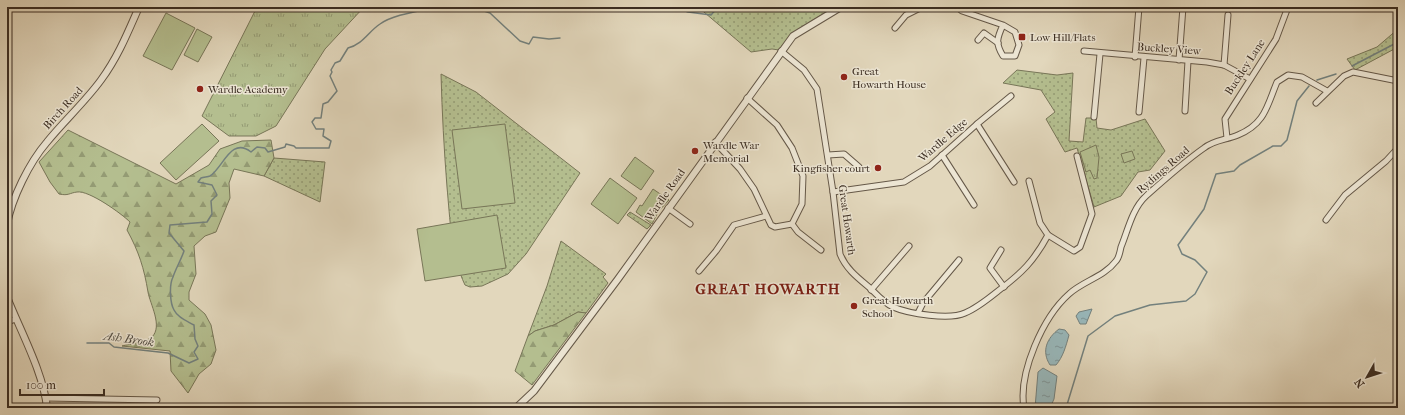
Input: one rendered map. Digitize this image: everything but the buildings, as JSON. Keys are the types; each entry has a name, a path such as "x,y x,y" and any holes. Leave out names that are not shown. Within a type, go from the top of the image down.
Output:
{"street":[{"name":"Birch Road","path":"7,224 9,214 24,178 45,144 100,82 116,58 139,7"},
{"name":"Wardle Road","path":"516,408 534,391 618,279 715,142 793,36 841,7"},
{"path":"895,28 906,15 922,7"},
{"path":"957,7 962,11 1003,25 1015,32 1019,45 1015,56 1003,56 998,48 998,37 1003,25"},
{"path":"1135,57 1139,7"},
{"path":"1179,60 1183,7"},
{"name":"Buckley Lane","path":"1227,138 1225,119 1276,39 1288,7"},
{"path":"1224,65 1228,15"},
{"path":"978,40 984,33 998,43"},
{"name":"Great Howarth","path":"781,51 804,70 817,89 828,155 840,254 844,263 872,290 893,307 946,318 964,314 1004,287 1031,263 1040,251 1048,235"},
{"name":"Buckley View","path":"1084,51 1100,54 1224,65 1250,79"},
{"path":"1094,117 1100,54"},
{"path":"1139,112 1144,58"},
{"path":"1185,111 1188,61"},
{"path":"1316,103 1344,76 1353,72 1398,81"},
{"name":"Rydings Road","path":"1024,408 1022,398 1024,378 1039,337 1057,306 1070,293 1105,272 1117,260 1135,209 1144,198 1205,147 1238,135 1255,125 1268,109 1277,82 1288,75 1302,77 1327,91"},
{"name":"Wardle Edge","path":"833,192 904,182 930,166 1011,96"},
{"path":"747,98 777,125 792,148 803,176 802,204 792,224"},
{"path":"977,124 1014,182"},
{"path":"715,142 740,168 754,190 770,224 775,227 792,224"},
{"path":"1326,220 1345,195 1386,162 1398,148"},
{"path":"828,155 844,154 859,167"},
{"path":"942,155 974,205"},
{"path":"1029,181 1040,224 1048,235 1074,252 1080,247 1090,220 1091,210 1077,156"},
{"path":"668,208 690,224"},
{"path":"699,271 716,251 734,225 766,216"},
{"path":"792,224 798,232 821,250"},
{"path":"872,290 909,246"},
{"path":"1001,250 990,268 1004,287"},
{"path":"918,313 923,303 960,260"},
{"path":"7,297 46,398 47,408"},
{"path":"7,322 16,319"},
{"path":"46,398 157,400"}],"green space":[{"path":"257,7 364,7 325,49 276,126 256,136 229,136 202,116"},
{"path":"698,7 835,7 798,30 779,50 772,49 751,52"},
{"path":"166,13 195,28 172,70 143,56"},
{"path":"197,29 212,37 198,62 184,55"},
{"path":"1398,29 1398,47 1355,70 1347,59 1377,47"},
{"path":"1017,70 1057,75 1073,73 1069,141 1083,142 1086,118 1096,118 1097,128 1111,130 1145,119 1165,151 1150,170 1138,172 1121,196 1094,207 1077,148 1065,152 1046,119 1055,112 1041,90 1003,83"},
{"path":"441,74 476,92 580,173 526,254 508,274 482,286 470,287 465,285 460,274 454,249 450,224 446,173"},
{"path":"202,124 219,141 176,180 160,163"},
{"path":"505,124 515,203 462,209 452,130"},
{"path":"68,130 176,184 209,165 220,149 242,141 271,140 274,158 264,176 234,169 229,183 230,198 216,232 205,236 194,246 196,274 189,292 189,300 205,314 211,325 216,350 211,364 199,374 188,393 171,371 170,351 122,346 142,342 152,337 155,332 155,315 149,297 145,275 135,246 127,230 130,222 113,208 82,192 67,195 59,194 50,182 39,162"},
{"path":"1096,145 1099,157 1097,178 1094,179 1090,170 1086,172 1080,152"},
{"path":"1132,151 1135,159 1124,163 1121,154"},
{"path":"635,157 654,171 641,190 621,176"},
{"path":"274,158 325,162 320,202 264,176"},
{"path":"610,178 637,198 618,224 591,204"},
{"path":"653,189 669,200 658,212 652,224 636,212 640,205 642,206"},
{"path":"630,212 651,225 647,229 627,215"},
{"path":"497,215 506,268 425,281 417,229"},
{"path":"561,241 606,274 603,277 608,283 586,313 578,312 554,325 535,331 528,336 547,286"},
{"path":"578,312 586,313 532,385 515,371 528,336 535,331 554,325"}],"water":[{"path":"1092,309 1086,324 1080,324 1076,316 1079,312"},
{"path":"1059,329 1065,330 1069,335 1061,358 1056,365 1050,365 1046,355 1047,345 1051,336"},
{"path":"1043,368 1057,376 1054,399 1050,408 1035,408 1038,372"}],"waterway":[{"name":"Ash Brook","path":"87,343 109,343 114,347 168,353 189,363 198,359 194,352 198,346 195,339 194,325 178,315 174,310 172,303 170,294 172,280 184,251 169,233 170,225 207,222 212,214 211,201 217,195 212,185 198,182 201,178 210,176 215,172 228,155 233,150 238,148 244,148 251,152 257,147 265,148 268,152 285,147 286,144 296,148 329,148 331,141 323,136 324,129 316,129 312,122 315,118 321,118 323,104 328,102 337,91 330,76 332,72 331,70 335,63 340,61 348,48 358,44 380,24 400,15 437,7"},
{"name":"Ash Brook","path":"472,7 490,13 520,41 529,44 533,37 549,39 560,38"},
{"name":"Ash Brook","path":"675,7 688,12 711,15 718,7"},
{"path":"1352,66 1398,42"},
{"path":"1317,80 1336,74"},
{"path":"1066,408 1088,336 1115,316 1150,305 1186,301 1195,294 1207,272 1195,260 1182,254 1178,245 1204,209 1216,174 1234,171 1240,165 1273,146 1281,146 1287,140 1297,101 1309,86"}],"place":[{"name":"Low Hill/Flats","path":"1022,37"},
{"name":"Great Howarth House","path":"844,77"},
{"name":"Wardle Academy","path":"200,89"},
{"name":"Wardle War Memorial","path":"695,151"},
{"name":"Kingfisher court","path":"878,168"},
{"name":"Great Howarth School","path":"854,306"}],"district":[{"name":"GREAT HOWARTH","path":"768,289"}]}
